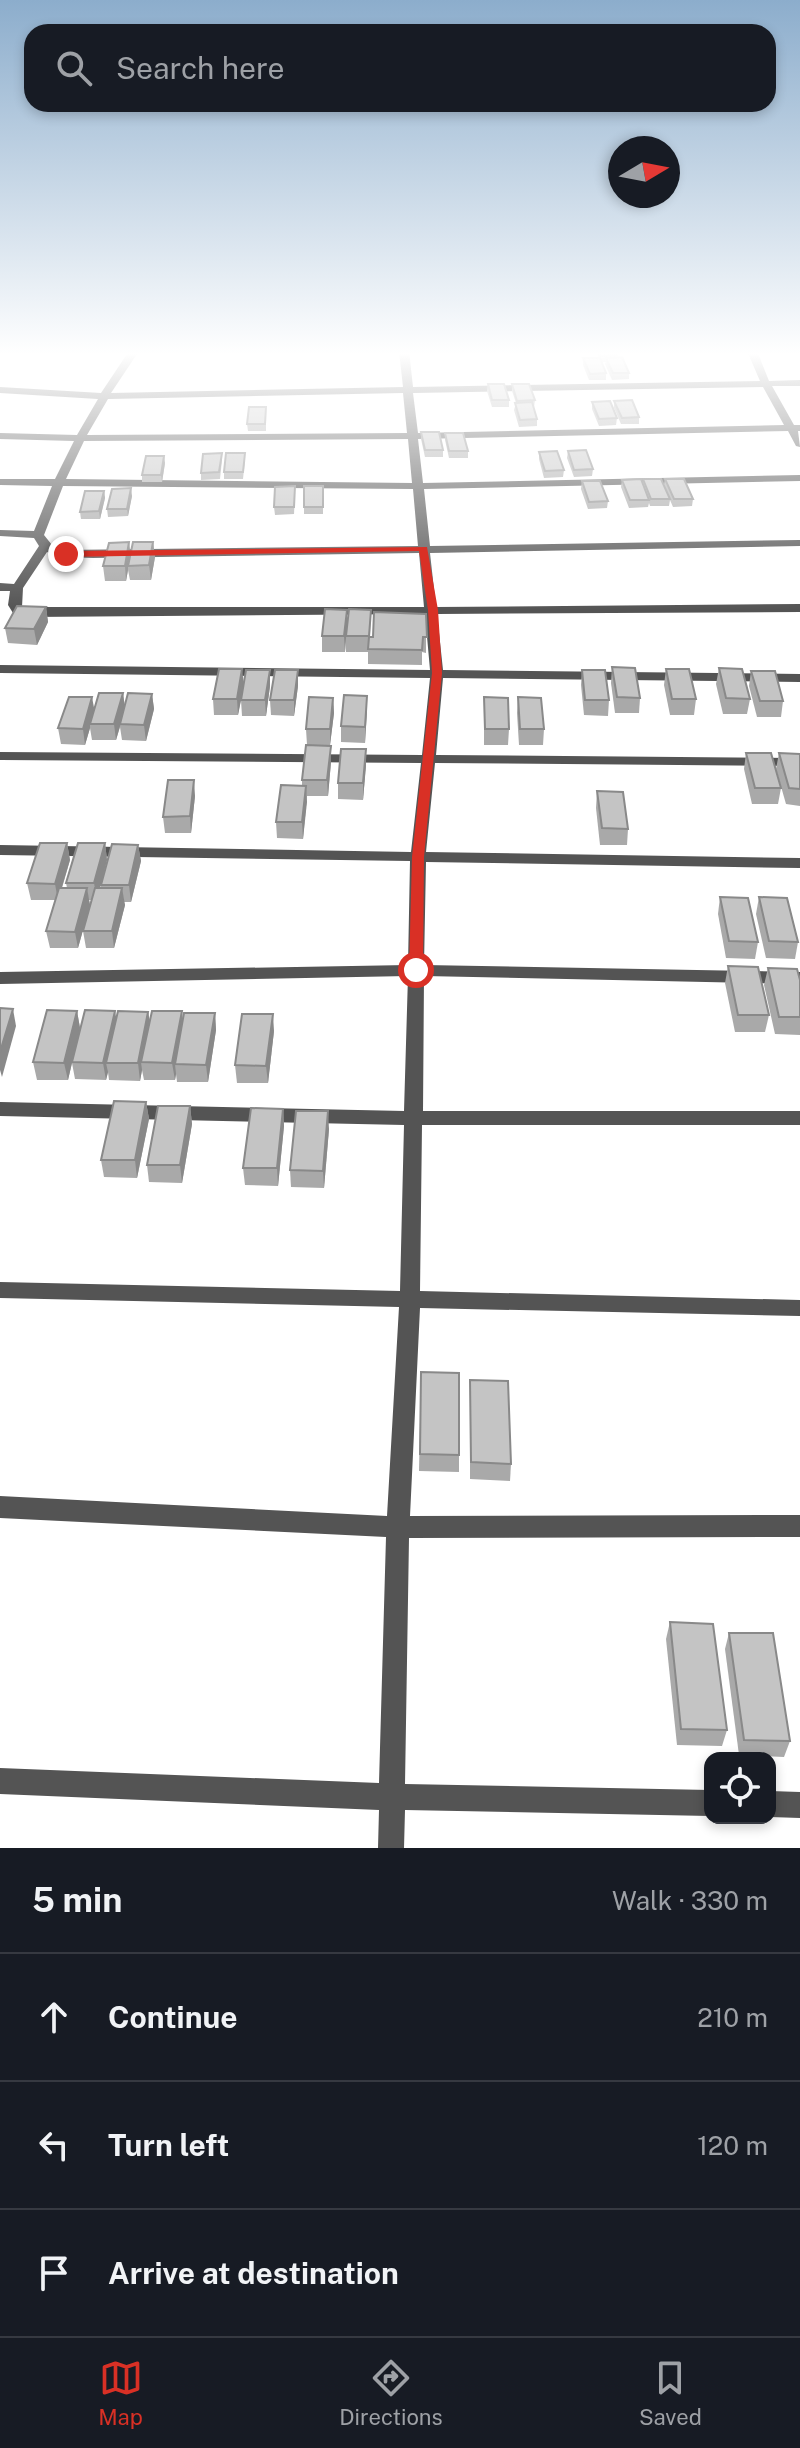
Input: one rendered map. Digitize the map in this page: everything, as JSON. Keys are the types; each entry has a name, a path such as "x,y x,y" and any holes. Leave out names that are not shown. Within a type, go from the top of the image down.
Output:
{"street":[{"path":"32,437 275,437"},
{"path":"391,1848 398,1527 410,1300 418,857 437,673 415,437"},
{"path":"77,439 57,485 41,541 17,588 14,605 17,610 30,613 800,608"},
{"path":"0,482 57,485 420,486 800,478"},
{"path":"0,533 41,541 54,553 93,555 800,543"},
{"path":"0,587 17,588"},
{"path":"0,669 800,678"},
{"path":"0,756 800,762"},
{"path":"0,850 800,863"},
{"path":"0,978 416,970 800,978"},
{"path":"0,1109 412,1118 800,1118"},
{"path":"0,1290 800,1308"},
{"path":"0,1507 398,1527 800,1526"},
{"path":"0,1781 391,1797 704,1803"},
{"path":"776,1804 800,1805"}],"building":[{"path":"422,437 440,437 443,450 425,450"},
{"path":"446,437 464,437 468,451 449,451"},
{"path":"586,450 593,469 574,470 568,451"},
{"path":"557,451 564,470 545,471 539,452"},
{"path":"222,453 219,472 201,473 203,454"},
{"path":"226,453 245,453 243,472 224,472"},
{"path":"146,456 164,456 161,475 142,475"},
{"path":"641,479 649,500 630,500 622,480"},
{"path":"643,479 661,479 670,499 651,499"},
{"path":"665,479 684,479 693,499 674,499"},
{"path":"582,481 600,481 608,501 589,502"},
{"path":"295,486 294,507 274,507 275,487"},
{"path":"304,486 323,486 323,507 304,507"},
{"path":"131,488 127,509 107,509 112,489"},
{"path":"85,491 104,491 99,511 80,512"},
{"path":"129,542 125,566 103,566 109,543"},
{"path":"133,542 153,542 149,565 128,566"},
{"path":"17,606 46,607 34,629 5,628"},
{"path":"325,609 347,610 344,636 322,636"},
{"path":"349,609 371,610 369,636 346,636"},
{"path":"374,612 426,614 427,637 423,637 422,650 368,649 369,637 373,637"},
{"path":"612,667 635,668 640,698 617,697"},
{"path":"719,668 742,669 750,699 726,698"},
{"path":"219,669 242,669 237,699 213,699"},
{"path":"666,669 689,669 696,699 672,699"},
{"path":"246,670 270,670 265,700 241,700"},
{"path":"275,670 298,670 294,700 270,700"},
{"path":"582,670 605,670 609,700 585,700"},
{"path":"751,671 775,671 783,701 760,701"},
{"path":"99,693 123,693 114,724 90,724"},
{"path":"128,693 152,694 144,725 120,724"},
{"path":"344,695 367,696 365,727 341,726"},
{"path":"69,697 92,697 83,729 58,728"},
{"path":"309,697 333,698 330,729 306,729"},
{"path":"484,697 508,698 509,729 485,729"},
{"path":"518,697 541,698 544,729 520,729"},
{"path":"306,745 331,746 327,780 302,780"},
{"path":"341,749 366,749 363,783 338,783"},
{"path":"746,753 771,753 781,788 755,788"},
{"path":"779,753 800,754 800,789 789,788"},
{"path":"168,780 194,780 190,816 163,817"},
{"path":"281,785 306,786 302,822 276,822"},
{"path":"597,791 623,792 628,829 602,828"},
{"path":"40,843 67,843 55,884 27,883"},
{"path":"78,843 105,843 94,883 66,883"},
{"path":"112,844 138,845 129,885 101,885"},
{"path":"59,888 87,888 75,932 46,931"},
{"path":"95,888 122,888 112,931 83,931"},
{"path":"720,897 748,898 758,942 729,941"},
{"path":"759,897 787,898 798,942 769,941"},
{"path":"728,966 758,967 769,1015 738,1015"},
{"path":"768,968 797,969 800,1017 779,1017"},
{"path":"0,1008 13,1009 0,1052"},
{"path":"47,1010 77,1011 64,1063 33,1062"},
{"path":"85,1010 115,1011 103,1063 72,1062"},
{"path":"118,1011 148,1012 138,1063 106,1063"},
{"path":"152,1011 182,1011 172,1063 141,1062"},
{"path":"184,1013 215,1013 206,1065 175,1064"},
{"path":"242,1014 273,1014 266,1066 235,1065"},
{"path":"114,1101 146,1102 135,1160 101,1160"},
{"path":"158,1106 190,1106 180,1165 147,1165"},
{"path":"251,1108 283,1109 277,1168 243,1168"},
{"path":"296,1111 328,1111 323,1171 290,1170"},
{"path":"421,1372 459,1373 459,1455 420,1454"},
{"path":"470,1380 508,1381 511,1464 471,1462"},
{"path":"670,1622 713,1624 727,1730 681,1729"},
{"path":"729,1633 773,1633 790,1741 744,1740"}],"route":[{"path":"66,554 424,549 433,610 437,673 418,857 416,970"}]}
